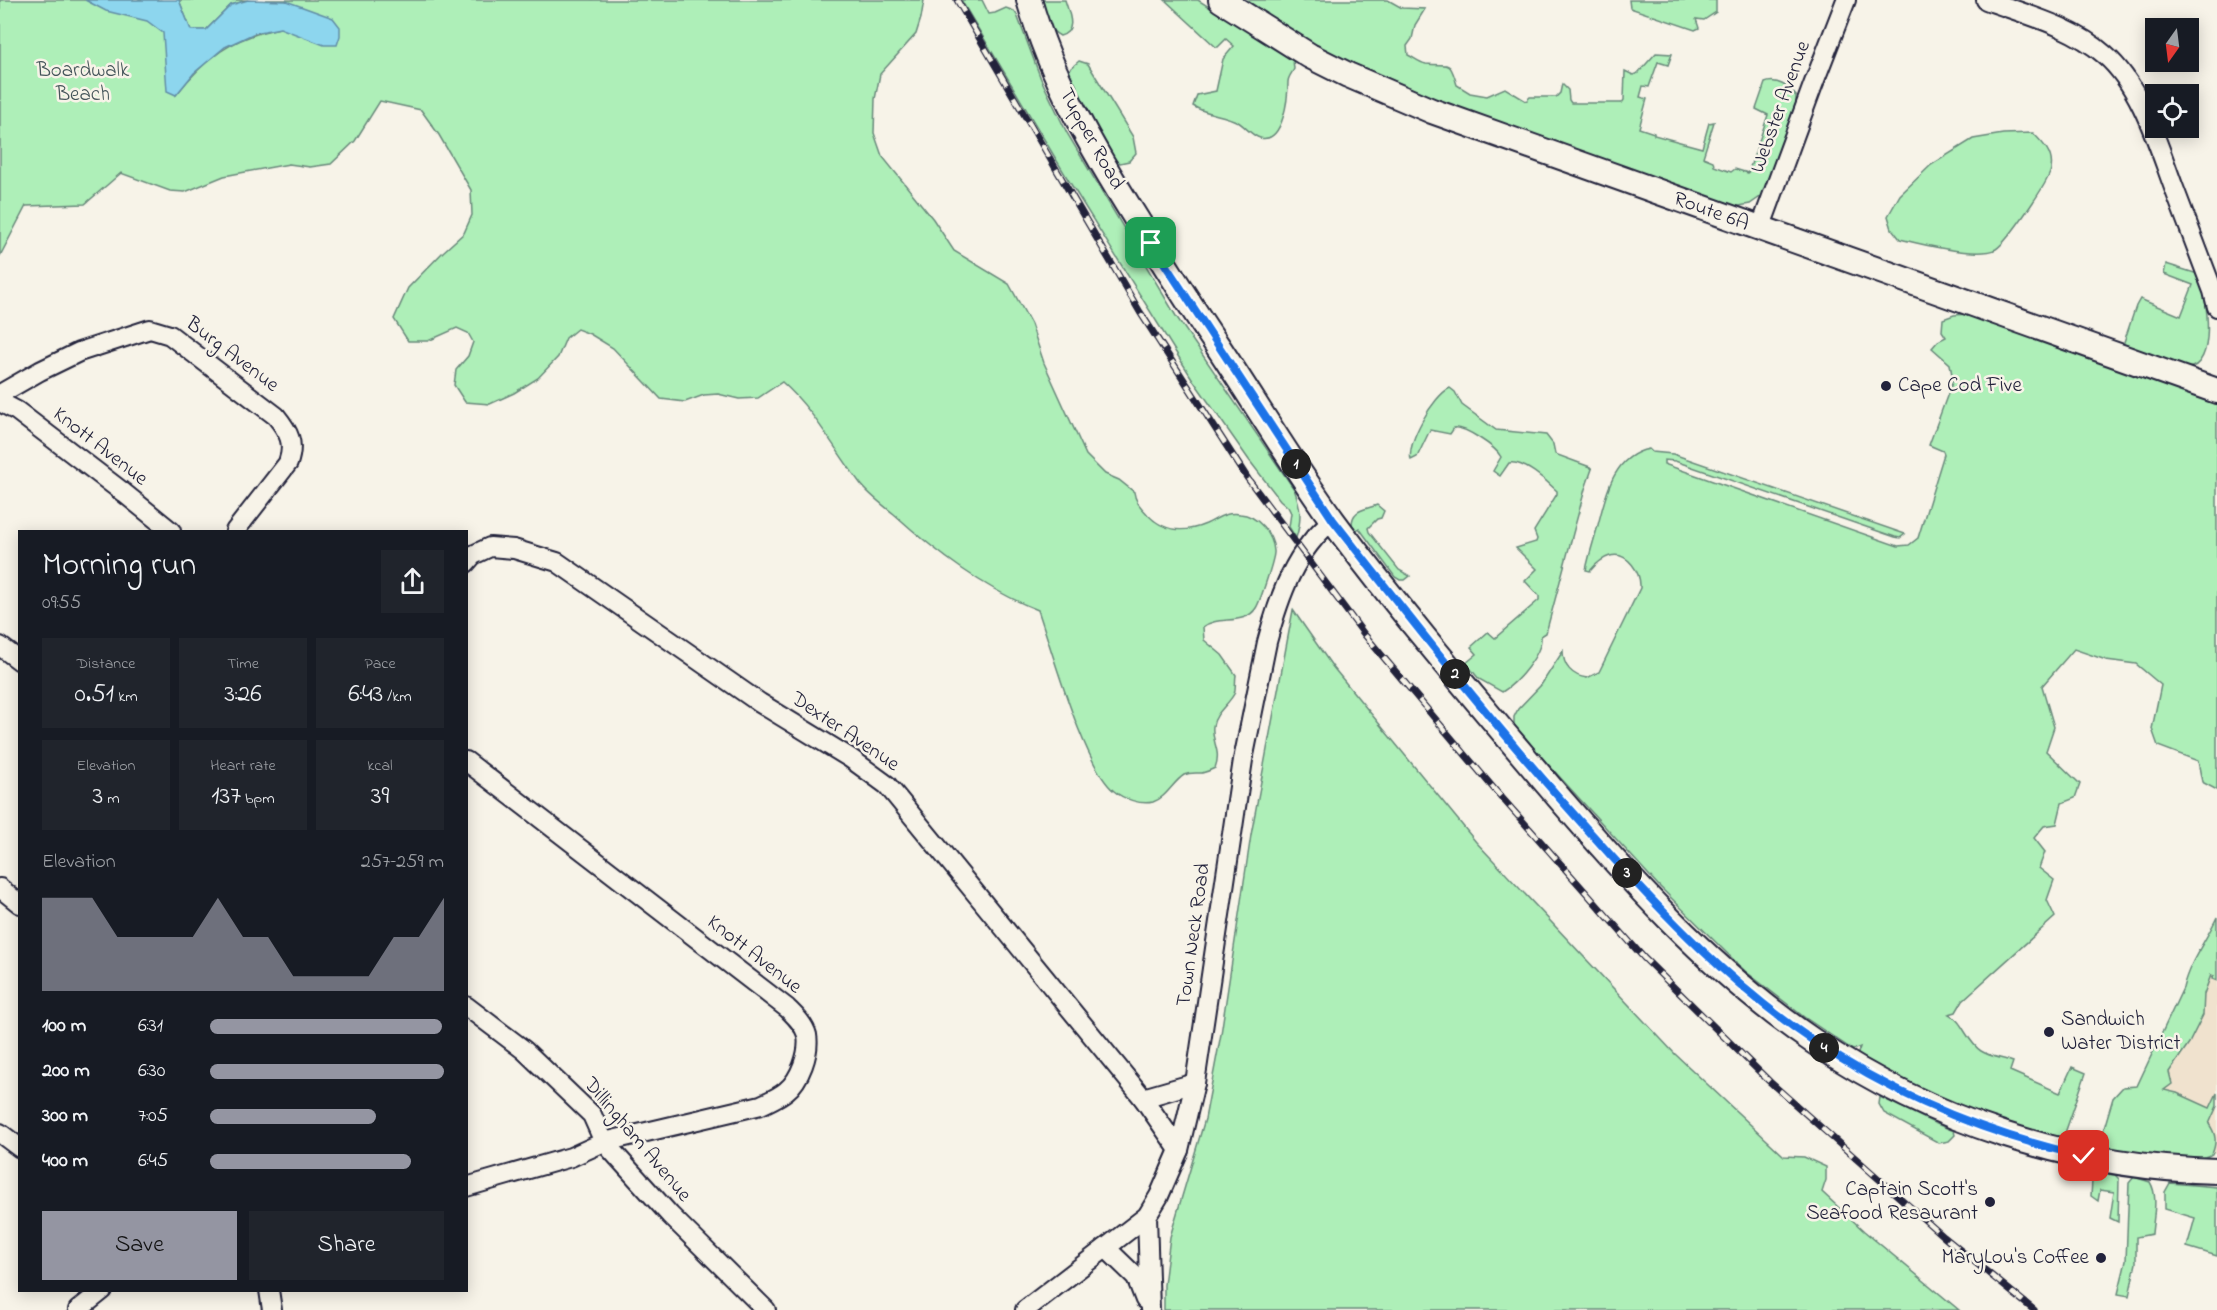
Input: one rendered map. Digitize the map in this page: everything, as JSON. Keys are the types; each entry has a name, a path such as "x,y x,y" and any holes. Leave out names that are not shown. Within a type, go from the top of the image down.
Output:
{"main road":[{"name":"Tupper Road","path":"1029,0 1059,80 1094,150 1190,304 1333,520 1446,663 1579,821 1710,958 1785,1021 1839,1058 1885,1084 1948,1113 2006,1135 2066,1152 2113,1161 2217,1171"},
{"name":"Route 6A","path":"1221,0 1310,56 1385,92 1443,115 2217,392"}],"street":[{"name":"Webster Avenue","path":"1760,230 1846,0"},
{"path":"1986,0 2076,35 2105,55 2117,67 2136,95 2162,153 2217,307"},
{"name":"Burg Avenue","path":"0,394 79,352 150,329 170,334 276,416 292,440 292,452 288,463 236,530"},
{"name":"Knott Avenue","path":"0,402 17,411 170,530"},
{"name":"Town Neck Road","path":"1025,1310 1147,1216 1159,1196 1179,1150 1195,1083 1243,760 1267,642 1292,571 1307,545 1333,520"},
{"name":"Dexter Avenue","path":"468,561 473,555 490,547 514,549 556,562 760,703 850,758 887,785 1143,1098 1179,1150"},
{"path":"0,646 18,660"},
{"name":"Knott Avenue","path":"468,763 787,1008 800,1021 807,1035 806,1052 795,1083 761,1105 604,1142 571,1157 468,1186"},
{"path":"0,888 18,902"},
{"name":"Dillingham Avenue","path":"468,1008 524,1050 592,1115 604,1142 670,1215 766,1310"},
{"path":"1143,1098 1195,1083"},
{"path":"1147,1216 1149,1310"},
{"path":"1106,1248 1136,1277 1149,1310"},
{"path":"78,1310 100,1292"},
{"path":"269,1292 272,1310"}],"shaded area":[{"path":"2217,947 2217,1153 2120,1146"}],"green space":[{"name":"Boardwalk Beach","path":"0,0 161,0 176,95 198,70 221,51 248,37 280,28 286,1 266,0 924,0 916,34 880,74 875,99 874,133 882,156 933,219 954,251 1009,284 1031,324 1044,363 1086,455 1105,474 1119,480 1134,492 1137,502 1148,515 1168,528 1190,529 1226,515 1240,514 1258,522 1271,538 1274,555 1256,608 1245,617 1209,623 1203,627 1204,640 1222,655 1236,675 1234,694 1216,717 1213,726 1217,751 1215,768 1202,773 1184,775 1162,797 1153,802 1132,801 1114,791 1091,758 1080,734 1038,610 999,592 962,569 872,496 860,483 804,405 782,382 758,398 739,399 718,394 704,395 685,402 661,399 613,348 577,329 566,338 558,357 538,378 490,404 465,402 454,385 456,370 468,356 473,342 468,333 457,328 428,341 408,341 394,319 408,288 464,233 472,215 471,190 439,135 421,110 380,101 355,141 331,164 310,167 289,164 224,176 185,192 170,191 121,173 85,204 26,206 0,256"},
{"path":"179,0 248,0 231,5 206,30 191,30"},
{"path":"961,0 982,0 989,14 1006,8 1017,15 1041,79 1067,133 1176,316 1294,489 1300,513 1296,538 1289,527 1291,513 1288,507 1249,460 1193,380 1069,181"},
{"path":"1041,0 1065,0 1071,21 1066,34 1060,36 1052,29 1047,21"},
{"path":"1165,0 1198,0 1293,60 1294,69 1288,80 1283,118 1274,134 1268,138 1260,138 1233,119 1193,106 1197,95 1216,91 1223,59 1234,46 1226,39 1216,47"},
{"path":"1242,0 1388,0 1402,8 1425,9 1415,25 1412,39 1407,46 1408,55 1424,63 1450,67 1457,85 1470,93 1487,96 1505,88 1526,101 1530,97 1556,97 1560,93 1562,84 1568,90 1571,103 1622,103 1625,71 1633,75 1638,73 1656,53 1672,54 1668,65 1658,62 1649,87 1643,86 1640,97 1647,99 1639,128 1654,133 1654,135 1702,148 1709,123 1714,122 1703,157 1713,161 1714,166 1731,172 1735,169 1748,173 1768,115 1756,109 1765,83 1774,82 1790,89 1796,96 1796,105 1763,195 1750,204 1734,207 1493,122 1417,92 1321,49"},
{"path":"1629,0 1716,0 1716,12 1704,20 1696,19 1699,28 1695,30 1630,8"},
{"path":"1079,61 1088,64 1133,137 1136,153 1129,161 1120,163 1114,158 1099,137 1084,109 1068,75 1070,69"},
{"path":"2033,133 2044,145 2051,158 2049,176 2027,211 1996,249 1988,252 1963,252 1934,247 1900,239 1892,229 1888,216 1900,195 1931,165 1973,139 2003,134"},
{"path":"2166,264 2198,274 2205,298 2208,329 2203,356 2196,365 2187,368 2123,345 2140,299 2181,316 2193,285 2164,274"},
{"path":"1968,314 2217,404 2217,790 2202,782 2198,761 2158,746 2152,729 2161,685 2136,664 2106,660 2074,649 2042,686 2054,727 2046,751 2080,784 2075,798 2062,803 2057,824 2044,826 2034,838 2045,852 2039,868 2054,880 2047,900 2055,917 1963,1000 1956,1012 1949,1014 1958,1021 1981,1051 2013,1062 2010,1071 2060,1093 2072,1067 2086,1073 2065,1133 2060,1138 1992,1119 1922,1092 1857,1056 1860,1047 1853,1050 1804,1017 1745,971 1658,885 1514,728 1514,717 1518,709 1541,685 1563,651 1567,666 1573,673 1587,678 1599,672 1640,588 1636,570 1632,564 1616,555 1605,558 1590,571 1586,570 1608,489 1619,468 1637,453 1649,449 1652,452 1673,454 1905,534 1900,538 1895,537 1675,461 1664,460 1664,464 1898,546 1909,545 1918,538 1944,454 1943,451 1929,445 1953,380 1950,364 1932,348 1946,337 1942,331 1943,319"},
{"path":"1450,388 1462,405 1496,430 1546,435 1553,444 1555,454 1592,469 1546,633 1541,636 1538,651 1528,667 1515,682 1502,692 1479,679 1466,663 1477,654 1471,647 1488,632 1495,638 1539,600 1539,596 1525,581 1537,569 1516,548 1536,542 1534,531 1557,491 1534,472 1515,463 1509,463 1500,476 1493,471 1501,457 1498,453 1479,438 1459,428 1454,428 1450,434 1430,430 1417,457 1411,460 1413,443 1423,420 1436,400"},
{"path":"1377,505 1384,511 1381,518 1368,528 1369,532 1399,570 1410,576 1405,580 1395,577 1359,528 1356,531 1352,525 1357,513"},
{"path":"1293,610 1332,666 1476,842 1675,1054 1784,1156 1804,1157 1826,1167 1826,1180 1822,1192 1864,1231 1959,1310 1164,1310 1164,1285 1170,1237 1205,1119 1221,1034 1251,835"},
{"path":"2217,917 2217,981 2212,979 2214,976 2211,975 2204,994 2203,1015 2189,1043 2169,1072 2172,1084 2164,1090 2177,1093 2210,1108 2217,1093 2217,1106 2209,1124 2215,1138 2212,1154 2205,1157 2179,1158 2112,1149 2102,1135 2113,1098 2123,1087 2137,1086 2183,988 2193,960"},
{"path":"1880,1097 1954,1131 1955,1135 1949,1141 1939,1143 1884,1113 1879,1104"},
{"path":"2099,1173 2115,1175 2119,1179 2118,1222 2110,1218 2114,1192 2100,1190 2098,1201 2091,1196 2092,1181"},
{"path":"2134,1177 2150,1182 2153,1188 2155,1208 2152,1234 2136,1237 2136,1263 2129,1296 2118,1294 2126,1261 2129,1183"},
{"path":"2170,1183 2217,1187 2217,1256 2187,1247 2195,1218 2165,1209 2165,1192"}],"water":[{"path":"85,0 179,0 191,30 206,30 231,5 248,0 286,1 333,18 340,27 340,36 337,45 324,45 280,28 255,33 225,47 194,73 176,95 167,91 163,33 147,21 106,11"}],"railway":[{"path":"957,0 1140,312 1248,479 1364,634 1495,790 1644,958 1770,1082 1944,1237 2034,1310"}],"place":[{"name":"Cape Cod Five","path":"1886,386"},
{"name":"Sandwich Water District","path":"2049,1032"},
{"name":"Captain Scott's Seafood Resaurant","path":"1990,1202"},
{"name":"MaryLou's Coffee","path":"2101,1258"}],"route":[{"path":"1151,243 1333,520 1446,663 1572,813 1710,958 1785,1021 1839,1058 1885,1084 1964,1120 2006,1135 2084,1156"}]}
